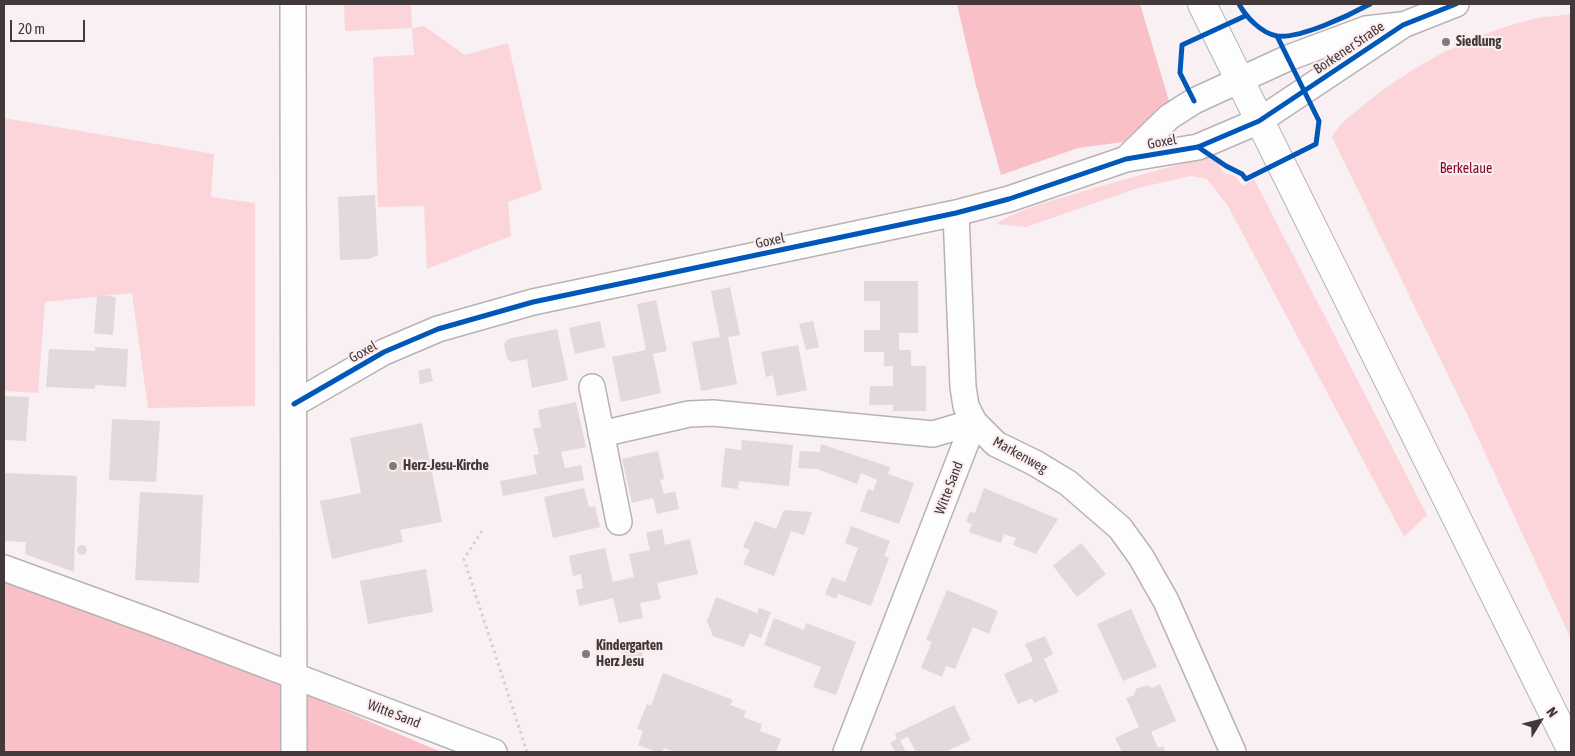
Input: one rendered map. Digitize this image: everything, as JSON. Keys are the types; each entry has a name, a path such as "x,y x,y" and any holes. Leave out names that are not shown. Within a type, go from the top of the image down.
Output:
{"main road":[{"path":"1202,4 1571,749"}],"street":[{"path":"293,4 294,752"},
{"name":"Borkener Straße","path":"1259,121 1404,25 1456,4"},
{"name":"Borkener Straße","path":"1239,80 1288,58 1366,29 1404,25"},
{"name":"Goxel","path":"1126,160 1169,118 1194,101 1239,80"},
{"name":"Goxel","path":"294,404 384,352 438,329 533,302 1009,199 1126,160 1198,147 1259,121"},
{"path":"601,434 689,414 713,413 933,434 974,422 966,406 963,387 956,212"},
{"path":"592,387 619,522"},
{"name":"Witte Sand","path":"846,752 974,422"},
{"name":"Markenweg","path":"974,422 996,444 1035,463 1068,483 1120,528 1141,557 1166,601 1233,752"},
{"path":"4,568 294,676"},
{"name":"Witte Sand","path":"294,676 494,752"}],"path":[{"path":"482,531 464,559 527,752"}],"green space":[{"path":"344,4 411,4 412,28 345,31"},
{"name":"Berkelaue","path":"1571,14 1571,639 1467,414 1332,137 1349,117 1388,86 1447,51 1511,25 1538,18"},
{"path":"424,26 465,55 508,43 542,190 508,202 511,236 427,269 424,206 378,207 373,57 414,55 412,28"},
{"path":"4,118 214,154 211,197 255,203 255,406 148,408 132,293 45,302 38,393 4,391"},
{"path":"1215,156 1223,173 1235,176 1243,186 1254,179 1427,515 1404,537 1228,206 1207,179 1191,176 1138,188 1026,227 996,224 1024,210 1044,203"}],"shaded area":[{"path":"957,4 1140,4 1169,101 1123,142 1078,148 1001,175 975,82"},
{"path":"4,574 124,617 441,752 4,752"}],"building":[{"path":"375,195 378,255 369,259 340,260 338,197"},
{"path":"864,281 918,281 918,333 899,333 899,350 911,350 911,366 926,366 926,411 893,411 893,405 869,405 870,386 893,386 893,366 884,366 884,352 864,352 864,330 880,330 880,301 864,301"},
{"path":"730,287 740,335 728,337 737,384 701,391 692,342 720,337 711,291"},
{"path":"97,295 116,297 113,335 94,333"},
{"path":"656,300 667,351 653,354 661,393 621,402 612,357 646,350 637,304"},
{"path":"600,321 605,347 575,354 569,328"},
{"path":"813,321 819,347 806,350 799,324"},
{"path":"557,329 568,380 532,388 527,359 513,362 507,359 504,344 508,339"},
{"path":"798,345 807,390 777,396 773,375 766,377 761,352"},
{"path":"95,347 128,349 126,387 95,385 95,389 46,387 49,349 95,351"},
{"path":"430,368 433,381 420,384 418,371"},
{"path":"4,396 29,397 26,441 4,440"},
{"path":"576,402 586,447 561,452 565,468 581,465 584,480 503,496 500,481 537,474 533,455 539,454 533,429 541,427 538,410"},
{"path":"112,419 160,421 156,482 109,480"},
{"name":"Herz-Jesu-Kirche","path":"422,423 442,522 400,530 403,542 332,559 320,501 361,493 350,438"},
{"path":"742,440 793,445 789,486 739,481 738,489 721,487 725,448 741,450"},
{"path":"821,444 890,467 888,474 914,483 899,524 860,511 868,489 873,491 877,480 861,473 857,484 817,469 798,468 800,451 820,452"},
{"path":"658,451 664,479 660,480 664,494 675,491 679,509 657,514 653,498 632,503 622,459"},
{"path":"4,473 77,476 74,572 25,554 26,542 4,541"},
{"path":"584,488 589,507 595,506 600,527 553,538 544,497"},
{"path":"984,488 1058,519 1036,554 1013,545 1016,538 1004,534 1001,543 969,532 972,524 966,522 970,512 975,513"},
{"path":"140,492 203,495 199,583 135,580"},
{"path":"784,510 812,512 804,535 791,531 774,576 743,564 750,550 743,547 755,521 776,529"},
{"path":"851,526 890,541 884,556 889,558 871,606 838,594 836,599 825,594 832,577 845,582 858,548 845,543"},
{"path":"662,529 665,545 690,539 698,574 657,583 661,599 640,603 643,618 619,623 613,598 579,606 576,590 583,588 581,574 573,576 569,556 605,548 613,582 634,577 629,554 650,550 646,533"},
{"path":"1081,543 1106,574 1077,597 1053,566"},
{"path":"80,545 84,545 87,550 86,554 80,555 77,552 77,548"},
{"path":"426,569 433,612 368,624 360,581"},
{"path":"947,590 998,611 989,634 973,627 955,669 946,666 942,677 921,668 932,642 926,640"},
{"path":"716,597 757,613 759,608 771,612 761,638 750,633 744,647 713,636 707,621"},
{"path":"1131,609 1157,667 1123,681 1097,624"},
{"path":"774,618 804,630 806,623 856,642 836,695 813,687 821,667 764,645"},
{"path":"1045,636 1053,654 1044,659 1059,692 1034,703 1032,698 1018,704 1004,674 1033,661 1025,644"},
{"path":"625,646 643,653 639,662 621,654"},
{"path":"663,673 733,700 730,705 746,711 743,717 762,724 760,731 781,739 776,752 676,752 664,748 662,752 657,752 638,745 643,731 637,729 647,704 651,706"},
{"path":"1160,684 1176,721 1151,732 1158,748 1163,746 1166,752 1122,752 1115,738 1139,727 1126,698 1134,695 1136,689 1147,685 1152,688"},
{"path":"954,705 971,740 945,752 916,752 908,737 900,740 906,752 895,752 890,743 897,739 895,734"}],"cycle path":[{"path":"1239,4 1255,24 1265,32 1277,36 1287,36 1311,30 1338,20 1370,4"},
{"path":"294,404 384,352 438,329 533,302 956,213 1009,199 1126,159 1198,147 1259,121 1403,25 1456,4"},
{"path":"1194,101 1180,73 1182,45 1245,16"},
{"path":"1198,147 1226,166 1242,174 1246,179 1316,144 1319,121 1277,36"}],"place":[{"name":"Siedlung","path":"1446,42"},
{"name":"Herz-Jesu-Kirche","path":"393,466"},
{"name":"Kindergarten Herz Jesu","path":"586,654"}]}
